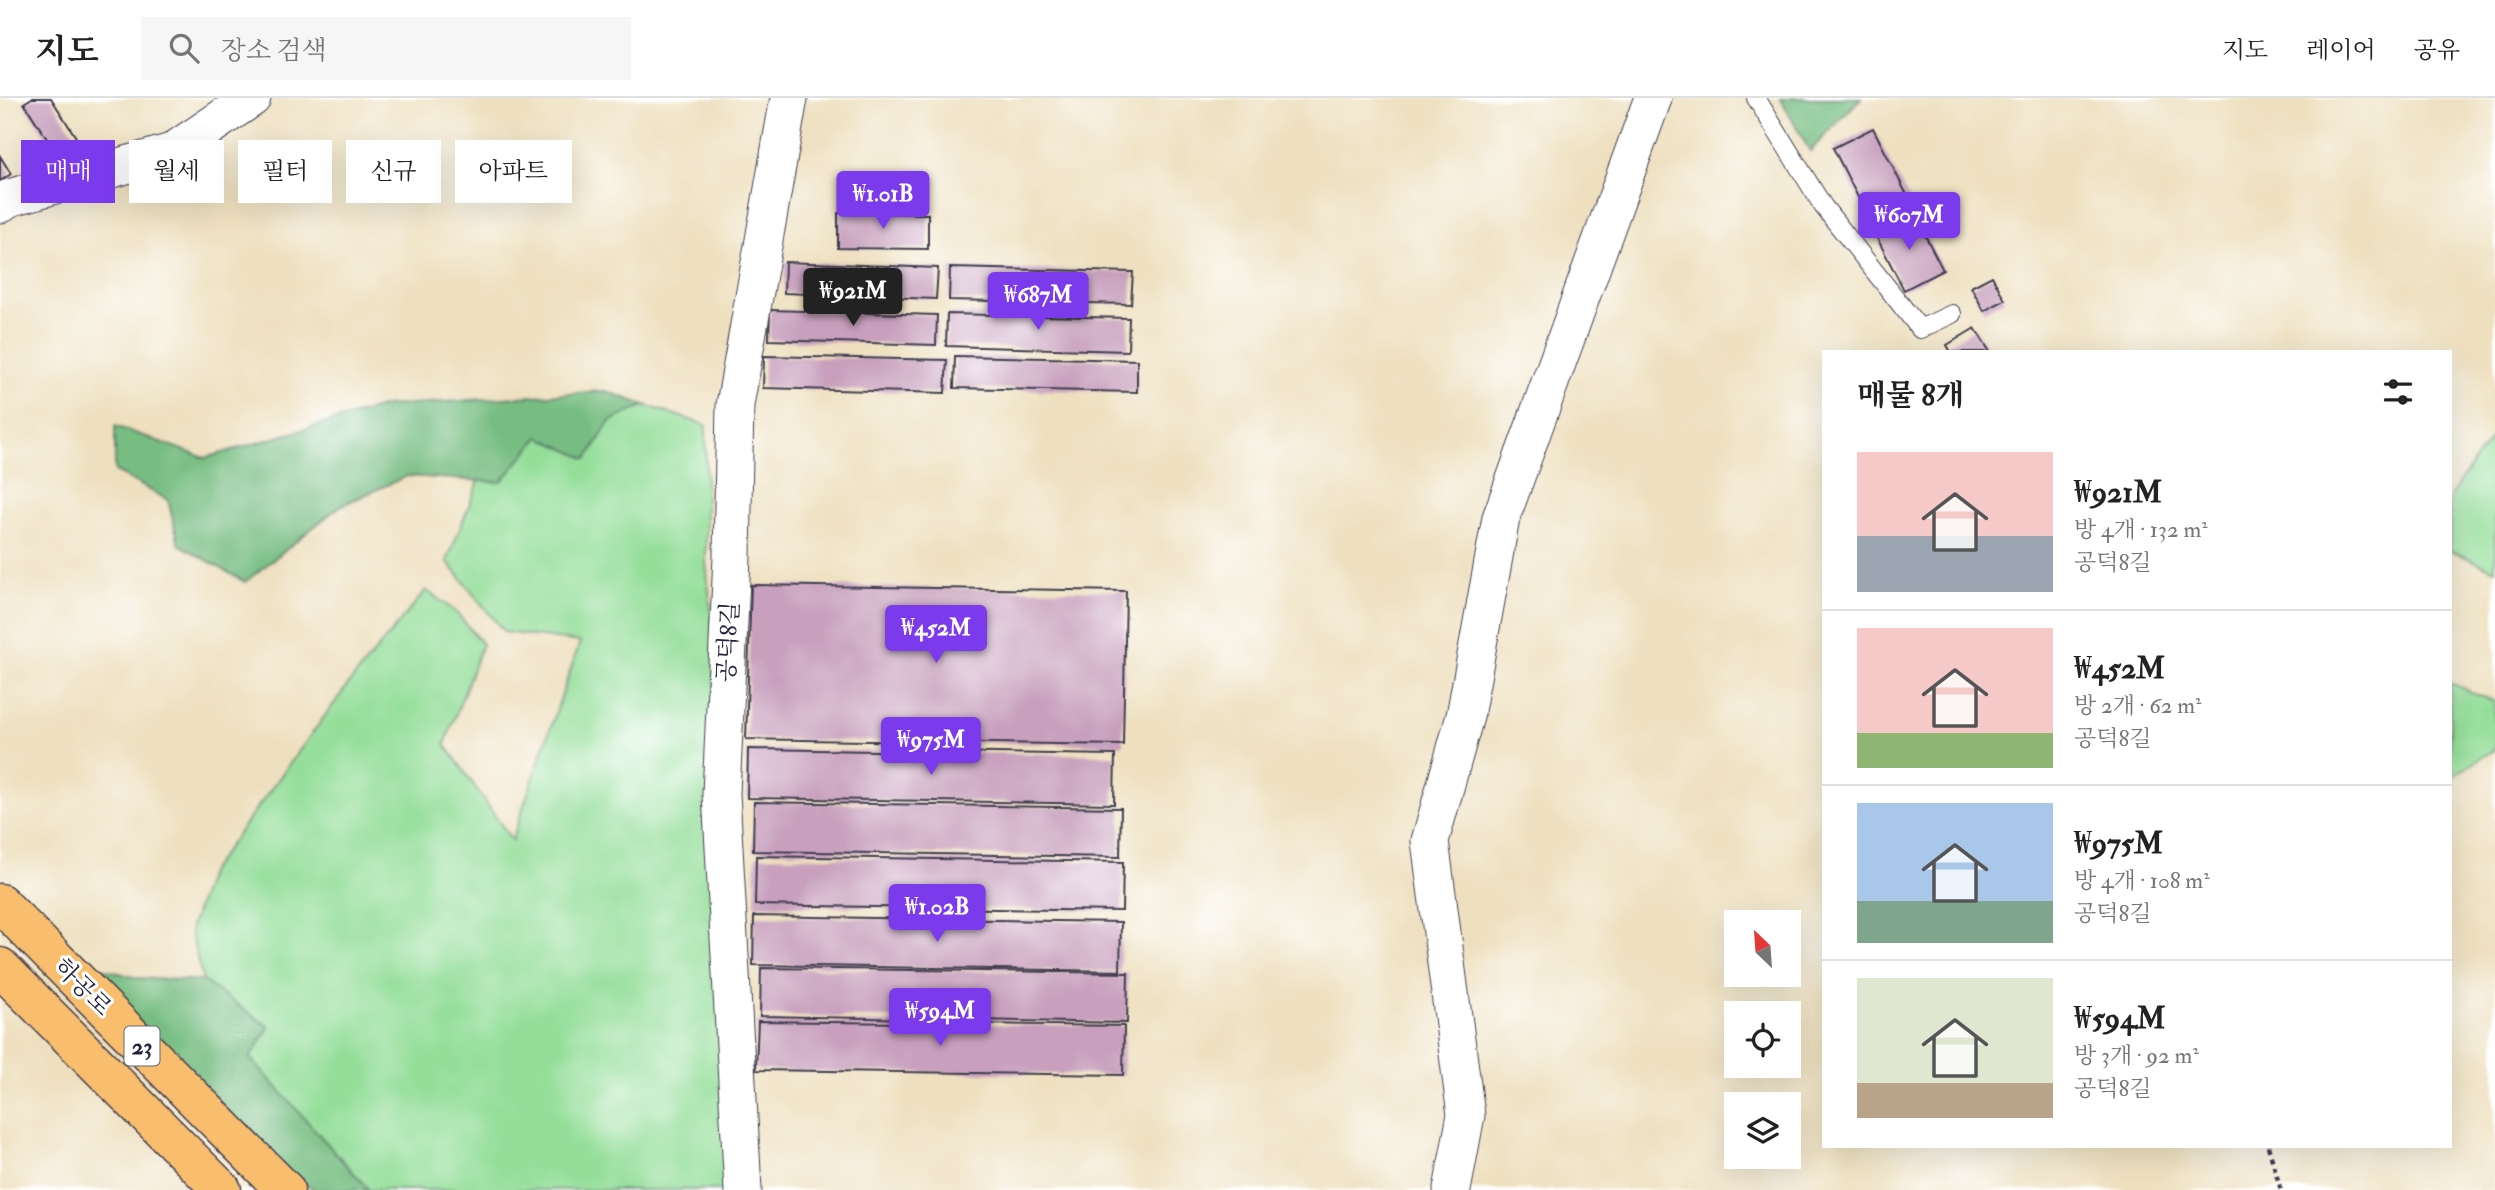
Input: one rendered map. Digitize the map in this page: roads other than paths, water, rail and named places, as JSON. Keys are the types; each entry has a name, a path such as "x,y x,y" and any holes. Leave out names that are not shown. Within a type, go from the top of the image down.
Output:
{"main road":[{"name":"하공로","path":"0,903 285,1190"},
{"name":"하공로","path":"0,967 222,1190"}],"street":[{"path":"0,204 9,198 172,152 252,98"},
{"name":"공덕8길","path":"743,1190 721,794 732,557 735,405 789,98"},
{"path":"1452,1190 1466,1115 1430,841 1465,716 1501,518 1653,98"}],"lane":[{"path":"1756,98 1823,206 1920,329 1952,314"}]}
